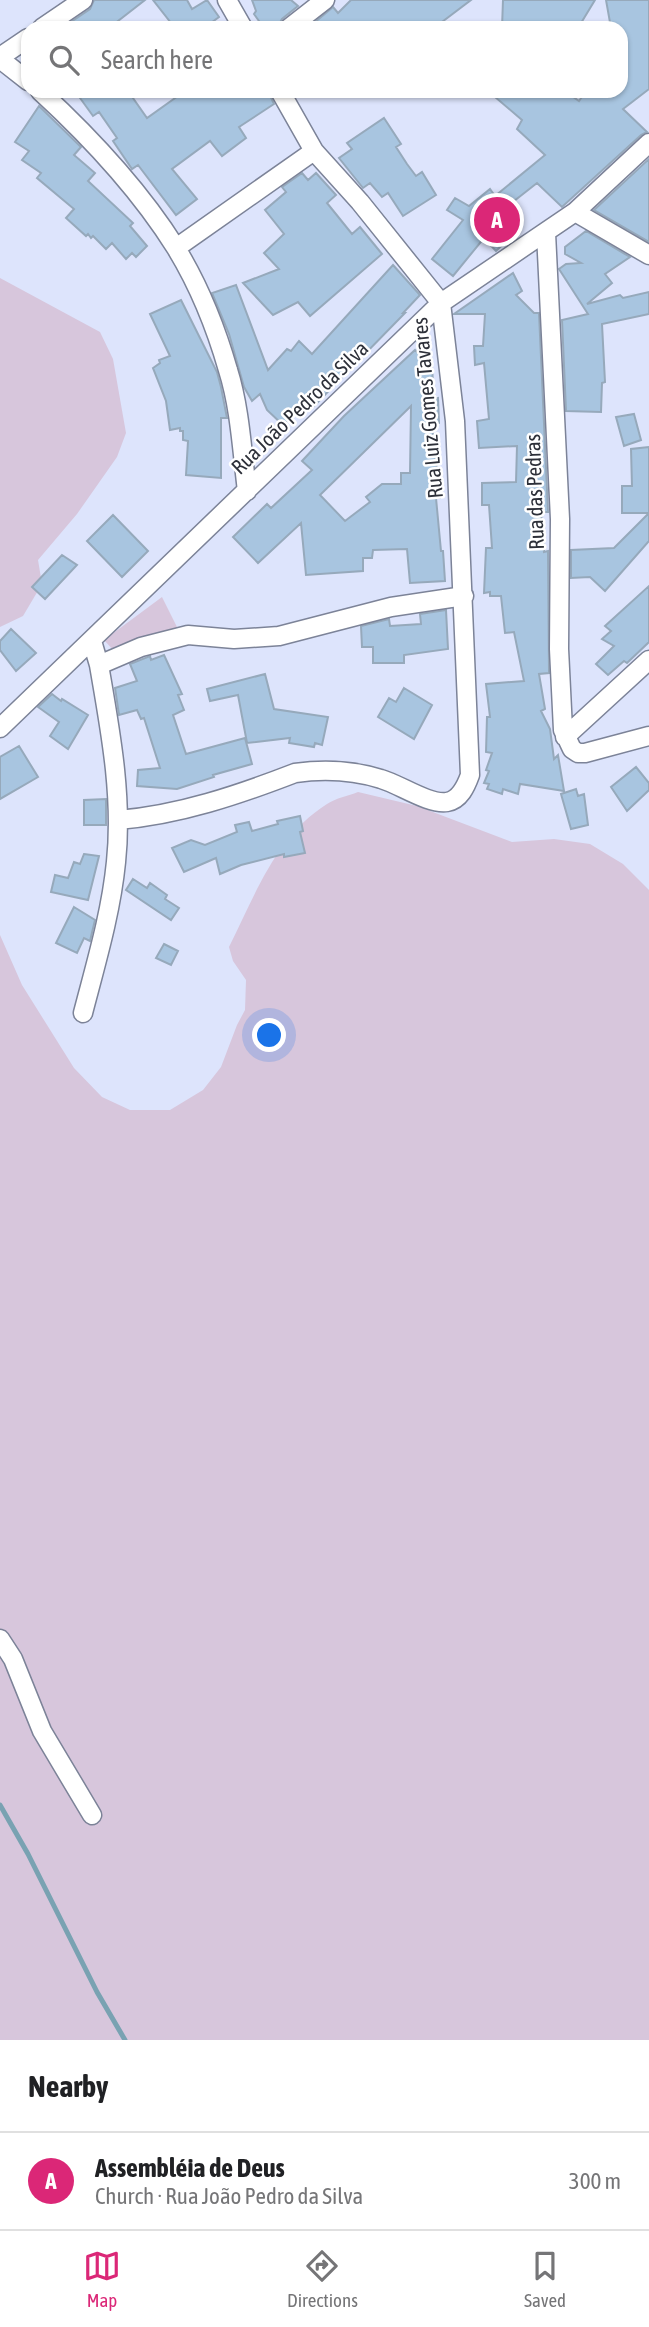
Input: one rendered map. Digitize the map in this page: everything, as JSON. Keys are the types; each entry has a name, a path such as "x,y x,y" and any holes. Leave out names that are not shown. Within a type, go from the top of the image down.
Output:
{"street":[{"path":"52,21 83,0"},
{"path":"227,0 239,21"},
{"path":"298,21 325,0"},
{"path":"21,43 0,58 21,75"},
{"path":"47,98 99,150 132,188 176,248 207,311 229,371 247,491"},
{"name":"Rua Luiz Gomes Tavares","path":"118,820 172,812 295,773 360,773 437,802 449,802 459,796 470,775 455,421 441,303 360,202 314,151 284,98"},
{"name":"Rua João Pedro da Silva","path":"0,728 441,303 575,212 649,143"},
{"path":"176,248 314,151"},
{"path":"575,212 649,255"},
{"name":"Rua das Pedras","path":"546,233 560,519 559,649 569,743"},
{"path":"99,665 141,647 188,635 234,639 279,636 391,607 464,596"},
{"path":"83,1013 112,899 117,860 118,820 111,734 93,641"},
{"path":"649,660 569,743 585,753 649,736"},
{"path":"0,1639 13,1659 43,1731 92,1815"}],"shaded area":[{"path":"0,278 100,332 113,359 126,433 117,457 77,514 38,560 42,584 23,616 0,627"},
{"path":"162,597 178,629 115,652 104,640"},
{"path":"358,792 417,806 512,842 554,839 590,844 623,864 649,890 649,2040 0,2040 0,935 22,985 74,1068 102,1097 130,1110 170,1110 203,1090 221,1067 245,1010 246,980 233,961 229,947 269,868 280,850 309,817 331,802"}],"building":[{"path":"94,0 145,0 118,21 72,21 90,9"},
{"path":"153,0 187,0 192,9 207,0 219,17 214,21 170,21"},
{"path":"252,0 291,0 298,6 281,21 259,21 254,14 256,11"},
{"path":"351,0 471,0 443,21 316,21 333,7 338,13"},
{"path":"503,0 595,0 582,21 502,21"},
{"path":"606,0 649,0 649,89 623,109 647,132 562,207 537,183 509,205 520,228 496,251 484,238 453,276 432,259 463,220 447,210 455,198 469,206 490,189 495,196 545,155 517,129 522,120 496,98 575,98 579,101 581,98 628,98 628,21 610,21"},
{"path":"80,98 133,98 147,118 175,98 271,98 274,104 239,127 246,138 222,156 210,141 172,169 197,199 176,215 138,165 132,169 113,141 117,138 99,112 93,116"},
{"path":"39,106 81,147 74,155 95,173 88,181 133,223 130,226 147,246 136,257 132,253 126,259 112,243 106,249 93,236 86,236 66,218 74,209 37,178 41,173 22,160 29,151 15,142"},
{"path":"384,118 401,144 396,147 407,164 416,176 422,172 436,195 403,216 388,193 382,197 370,183 363,188 339,158 352,149 347,143"},
{"path":"649,159 649,242 594,210"},
{"path":"302,173 308,180 316,173 336,195 327,203 352,234 360,227 382,254 310,316 298,302 273,315 243,283 279,269 264,253 284,234 265,210 286,192 282,187"},
{"path":"586,231 630,257 605,274 612,283 587,304 620,295 623,298 649,292 649,314 602,324 605,382 602,383 601,412 566,411 562,320 588,314 559,269 566,264 581,263 565,254 565,247"},
{"path":"393,265 420,295 313,407 306,403 283,425 267,410 260,394 252,401 244,387 229,334 212,293 236,285 268,370 287,349 291,351 299,341 312,354"},
{"path":"513,273 522,291 516,295 534,313 539,313 548,512 541,512 544,552 548,551 549,673 539,674 545,709 541,711 550,729 554,759 558,755 564,791 520,784 518,794 503,789 502,794 487,789 489,784 484,783 492,753 486,752 487,717 490,717 486,684 524,681 514,632 505,633 501,596 484,593 486,548 492,548 489,505 482,505 482,483 516,482 517,446 479,448 477,421 489,419 484,363 475,365 474,346 483,346 485,314 454,314"},
{"path":"181,300 217,372 221,387 227,418 221,418 221,478 186,475 188,441 183,440 183,431 180,431 180,428 170,430 166,401 153,368 160,363 159,360 170,356 150,314"},
{"path":"415,350 432,367 434,399 438,398 439,423 432,424 440,498 436,498 445,581 410,583 407,549 373,550 372,558 363,558 363,571 306,575 301,523 258,563 233,537 267,504 271,508 312,470 302,461 344,416","holes":["411,406 410,473 401,473 401,484 382,484 366,497 370,502 345,521 320,495"]},
{"path":"634,414 641,440 624,446 616,417"},
{"path":"649,447 649,513 622,513 622,486 632,486 631,449"},
{"path":"649,513 649,541 605,591 590,577 571,578 571,550 614,548"},
{"path":"113,515 148,551 122,577 87,541"},
{"path":"62,555 77,565 45,599 32,587"},
{"path":"649,586 649,642 627,663 624,661 608,675 596,664 614,646 602,639 611,631 605,626"},
{"path":"446,610 448,649 404,655 404,663 373,663 373,647 362,647 361,626 389,619 390,626 421,624 420,614"},
{"path":"11,629 36,653 16,671 0,650 0,641"},
{"path":"164,655 182,694 178,695 184,710 173,715 186,754 245,738 252,764 177,789 137,786 138,770 160,768 144,718 141,719 137,710 119,715 115,688 137,681 130,664 150,656 151,660"},
{"path":"265,674 274,709 328,717 322,745 315,743 314,747 289,743 290,738 247,743 238,695 210,701 207,689"},
{"path":"404,688 432,705 414,739 378,717 389,698 396,702"},
{"path":"52,694 88,715 68,749 50,736 59,722 38,707"},
{"path":"19,746 38,777 0,799 0,757"},
{"path":"636,767 649,783 649,790 627,811 611,787"},
{"path":"576,789 578,796 584,794 588,825 571,829 561,794"},
{"path":"106,799 106,825 84,825 84,800"},
{"path":"300,816 303,831 300,832 305,853 284,857 284,854 241,865 220,874 216,858 184,872 172,848 191,840 205,845 237,832 235,825 249,822 252,831"},
{"path":"84,854 99,856 88,900 51,892 55,875 68,878 74,862 80,864"},
{"path":"133,879 147,888 150,883 167,895 165,899 179,908 171,920 126,890"},
{"path":"74,907 95,920 90,941 84,938 77,953 56,943"},
{"path":"164,944 178,951 171,965 156,958"}],"waterway":[{"path":"0,1805 28,1854 97,1992 125,2040"}],"place":[{"name":"Assembléia de Deus","path":"497,220"}]}
